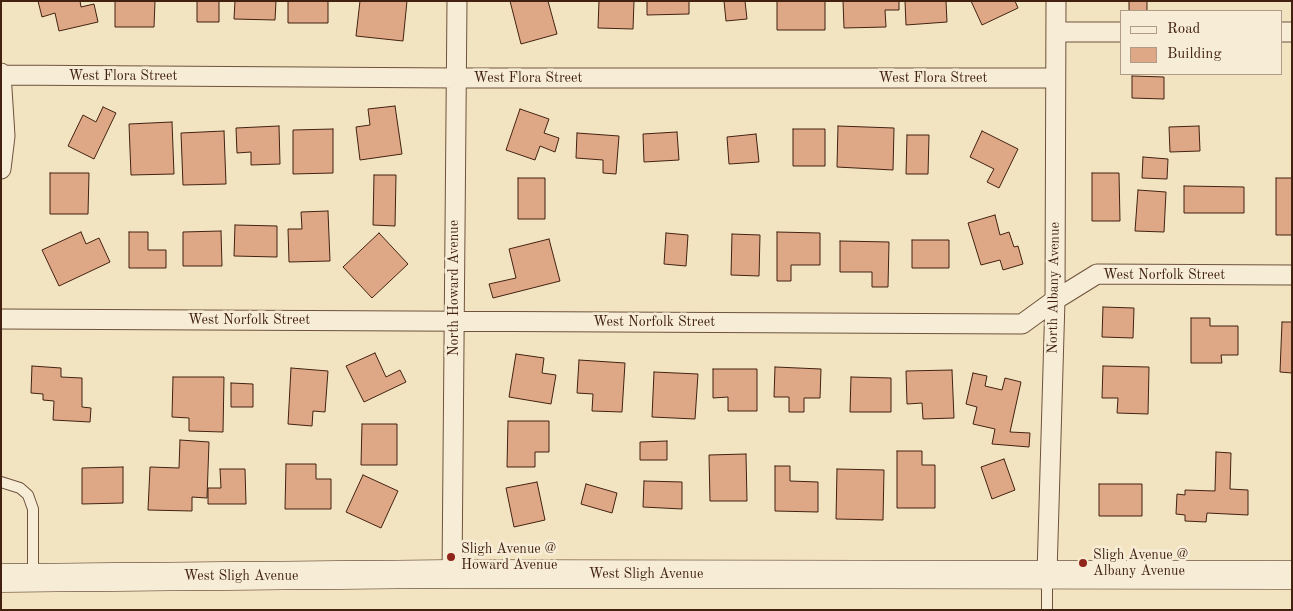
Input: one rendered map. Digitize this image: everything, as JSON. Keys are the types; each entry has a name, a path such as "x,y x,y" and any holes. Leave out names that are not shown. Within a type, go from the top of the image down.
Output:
{"main road":[{"name":"West Sligh Avenue","path":"1,578 452,574 1292,574"}],"street":[{"name":"North Howard Avenue","path":"452,574 457,1"},
{"name":"North Albany Avenue","path":"1047,574 1055,300 1056,1"},
{"path":"1056,32 1120,32"},
{"name":"West Flora Street","path":"1,74 456,78 1055,78"},
{"path":"1,74 5,136 1,169"},
{"name":"West Norfolk Street","path":"1,319 1022,324 1055,300 1097,274 1292,275"}],"lane":[{"path":"1,482 20,488 28,495 33,509 33,578"},
{"path":"1047,574 1047,610"}],"building":[{"path":"38,1 80,1 81,7 94,4 98,22 59,31 55,13 42,17"},
{"path":"115,1 155,1 154,27 115,27"},
{"path":"197,1 219,1 219,22 197,22"},
{"path":"235,1 276,1 275,20 234,19"},
{"path":"288,1 328,1 328,23 288,23"},
{"path":"360,1 407,1 403,41 356,36"},
{"path":"510,1 548,1 557,34 521,44"},
{"path":"599,1 634,1 633,29 598,28"},
{"path":"647,1 689,1 689,14 647,15"},
{"path":"724,1 745,1 747,19 726,21"},
{"path":"777,1 825,1 825,30 777,30"},
{"path":"843,1 899,1 899,10 885,10 886,27 844,28"},
{"path":"905,1 946,1 947,22 906,25"},
{"path":"971,1 1015,1 1018,8 982,25"},
{"path":"1129,1 1147,1 1147,10 1129,10"},
{"path":"1132,76 1164,77 1164,99 1132,98"},
{"path":"395,106 402,154 360,160 356,127 370,125 368,109"},
{"path":"103,107 116,113 94,159 68,146 83,115 96,122"},
{"path":"520,109 549,119 544,133 559,138 555,152 540,146 535,160 506,150"},
{"path":"172,122 174,174 131,175 129,124"},
{"path":"279,126 280,164 251,165 251,152 237,153 236,128"},
{"path":"838,126 894,128 893,170 837,167"},
{"path":"1199,126 1200,151 1170,152 1169,127"},
{"path":"333,129 333,173 293,174 293,130"},
{"path":"793,129 825,129 825,166 793,166"},
{"path":"224,131 226,184 183,185 181,133"},
{"path":"982,131 1018,149 999,188 987,182 994,169 970,157"},
{"path":"677,132 679,160 644,162 643,134"},
{"path":"577,133 619,136 616,174 603,173 603,160 576,158"},
{"path":"756,134 759,162 729,164 727,137"},
{"path":"907,135 929,135 928,174 906,174"},
{"path":"1143,157 1168,159 1167,179 1142,178"},
{"path":"50,173 89,173 88,214 50,214"},
{"path":"1092,173 1119,173 1120,221 1092,221"},
{"path":"374,175 396,175 395,226 373,225"},
{"path":"518,178 545,178 545,219 518,219"},
{"path":"1276,178 1292,178 1292,235 1276,235"},
{"path":"1184,186 1244,187 1244,213 1184,213"},
{"path":"1138,190 1166,192 1164,232 1135,231"},
{"path":"328,211 330,261 289,262 288,229 302,229 301,212"},
{"path":"995,215 1000,235 1009,232 1014,247 1018,246 1023,264 1003,270 1000,260 981,265 968,223"},
{"path":"235,225 277,226 277,257 234,256"},
{"path":"221,231 222,266 183,266 183,232"},
{"path":"81,232 86,244 99,238 110,262 59,286 42,250"},
{"path":"129,232 148,232 148,250 166,250 166,268 129,268"},
{"path":"777,232 820,233 820,265 791,265 791,281 777,281"},
{"path":"379,233 408,264 372,298 343,267"},
{"path":"666,233 688,235 686,266 664,264"},
{"path":"732,234 760,235 759,276 731,275"},
{"path":"549,239 560,281 493,298 489,284 516,278 509,249"},
{"path":"912,240 949,240 949,268 912,268"},
{"path":"840,241 889,242 888,287 872,287 872,272 840,272"},
{"path":"1103,307 1134,308 1133,338 1102,337"},
{"path":"1191,318 1210,318 1210,326 1238,326 1238,355 1221,355 1222,363 1191,363"},
{"path":"1282,322 1292,322 1292,373 1280,372"},
{"path":"375,353 386,377 400,370 406,382 364,402 346,366"},
{"path":"516,354 544,358 542,373 556,375 551,404 509,397"},
{"path":"579,360 625,363 622,412 592,411 593,394 577,393"},
{"path":"32,366 61,368 61,377 82,378 82,407 91,408 90,422 53,420 54,401 43,400 43,394 31,393"},
{"path":"1103,366 1149,367 1148,414 1117,413 1118,398 1102,398"},
{"path":"775,367 821,369 820,398 804,398 804,412 789,412 789,397 774,397"},
{"path":"291,368 328,371 325,412 313,411 312,426 288,424"},
{"path":"713,369 757,369 757,411 728,411 728,397 713,398"},
{"path":"952,370 954,418 923,419 922,403 907,404 906,371"},
{"path":"654,372 698,374 695,419 652,417"},
{"path":"973,373 987,376 985,386 1002,390 1005,378 1021,382 1010,432 1030,433 1029,447 992,444 995,429 973,424 977,407 966,404"},
{"path":"173,377 224,377 223,432 189,431 189,418 172,417"},
{"path":"851,377 891,378 891,412 850,412"},
{"path":"231,383 253,384 253,407 231,407"},
{"path":"508,421 549,421 549,452 535,452 535,467 507,467"},
{"path":"362,424 397,424 397,465 361,465"},
{"path":"180,440 209,442 207,498 192,497 192,511 148,510 150,467 179,468"},
{"path":"667,441 667,460 640,460 640,442"},
{"path":"897,451 922,451 922,465 935,465 935,508 897,508"},
{"path":"1216,452 1231,453 1230,489 1248,490 1248,515 1207,513 1206,522 1185,521 1185,515 1176,514 1177,494 1185,495 1185,490 1215,491"},
{"path":"746,454 747,501 710,501 709,455"},
{"path":"1004,459 1015,490 992,499 981,467"},
{"path":"286,464 316,464 316,479 331,479 331,509 285,509"},
{"path":"775,466 790,466 790,481 818,482 818,512 775,511"},
{"path":"123,467 123,503 82,504 82,468"},
{"path":"220,469 245,469 246,504 208,504 208,488 221,488"},
{"path":"837,469 884,470 883,520 836,519"},
{"path":"363,475 398,491 381,528 346,512"},
{"path":"644,481 682,482 682,509 643,507"},
{"path":"537,482 545,520 514,527 506,488"},
{"path":"586,484 617,493 612,513 581,504"},
{"path":"1099,484 1142,484 1142,516 1099,516"}],"place":[{"name":"Sligh Avenue @ Howard Avenue","path":"451,557"},
{"name":"Sligh Avenue @ Albany Avenue","path":"1083,563"}]}
